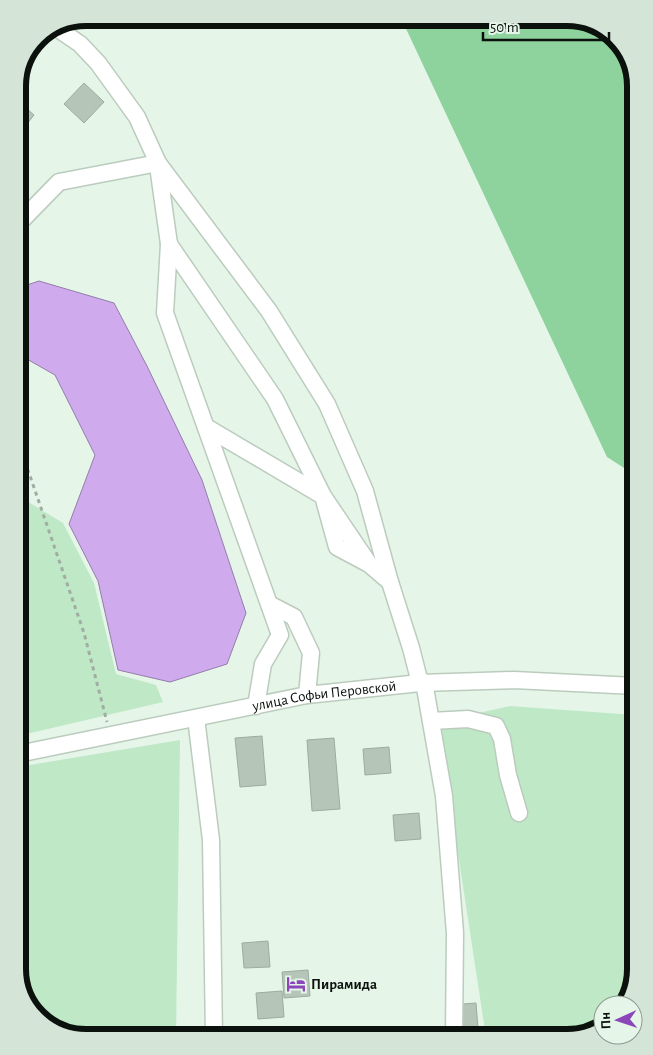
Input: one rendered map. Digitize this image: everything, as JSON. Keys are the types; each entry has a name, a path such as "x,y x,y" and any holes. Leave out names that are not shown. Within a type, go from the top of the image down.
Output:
{"street":[{"path":"62,32 80,44 98,63 137,117 158,163 269,311 327,404 365,491 390,582 422,683 444,796 455,933 454,1029"},
{"path":"26,216 59,182 158,163"},
{"path":"158,163 169,244 165,313 280,635 263,664 256,706"},
{"path":"169,244 275,399 323,496 337,547 369,564 390,582"},
{"path":"206,427 323,496"},
{"path":"270,604 294,617 311,653 307,695"},
{"name":"улица Софьи Перовской","path":"26,752 307,695 422,683 514,680 627,686"},
{"path":"196,718 211,840 214,1029"},
{"path":"430,721 468,719 496,726 502,739 508,776 518,813"}],"path":[{"path":"26,466 84,633 110,735"}],"green space":[{"path":"405,26 578,27 600,36 612,47 621,60 627,86 627,470 607,457"},
{"path":"26,501 63,523 94,583 116,674 156,685 163,702 26,734"},
{"path":"510,706 627,714 627,969 625,984 621,995 593,995 593,1023 582,1027 567,1029 485,1029 438,722"},
{"path":"180,740 176,1029 75,1028 53,1019 41,1008 32,995 26,969 26,766"}],"shaded area":[{"path":"39,281 114,303 147,366 202,480 246,613 227,664 170,682 118,670 98,581 69,524 95,455 55,375 26,359 26,285"}],"building":[{"path":"84,83 104,102 84,123 64,104"},
{"path":"26,108 34,115 26,125"},
{"path":"262,736 266,785 240,787 235,738"},
{"path":"334,738 340,809 312,811 307,740"},
{"path":"389,747 391,773 365,775 363,749"},
{"path":"419,813 421,839 395,841 393,815"},
{"path":"268,941 270,967 244,968 242,943"},
{"name":"Пирамида","path":"308,970 310,996 284,998 282,972"},
{"path":"282,991 284,1017 258,1019 256,993"},
{"path":"476,1003 478,1028 452,1029 450,1005"}],"place":[{"name":"Пирамида","path":"296,984"}]}
